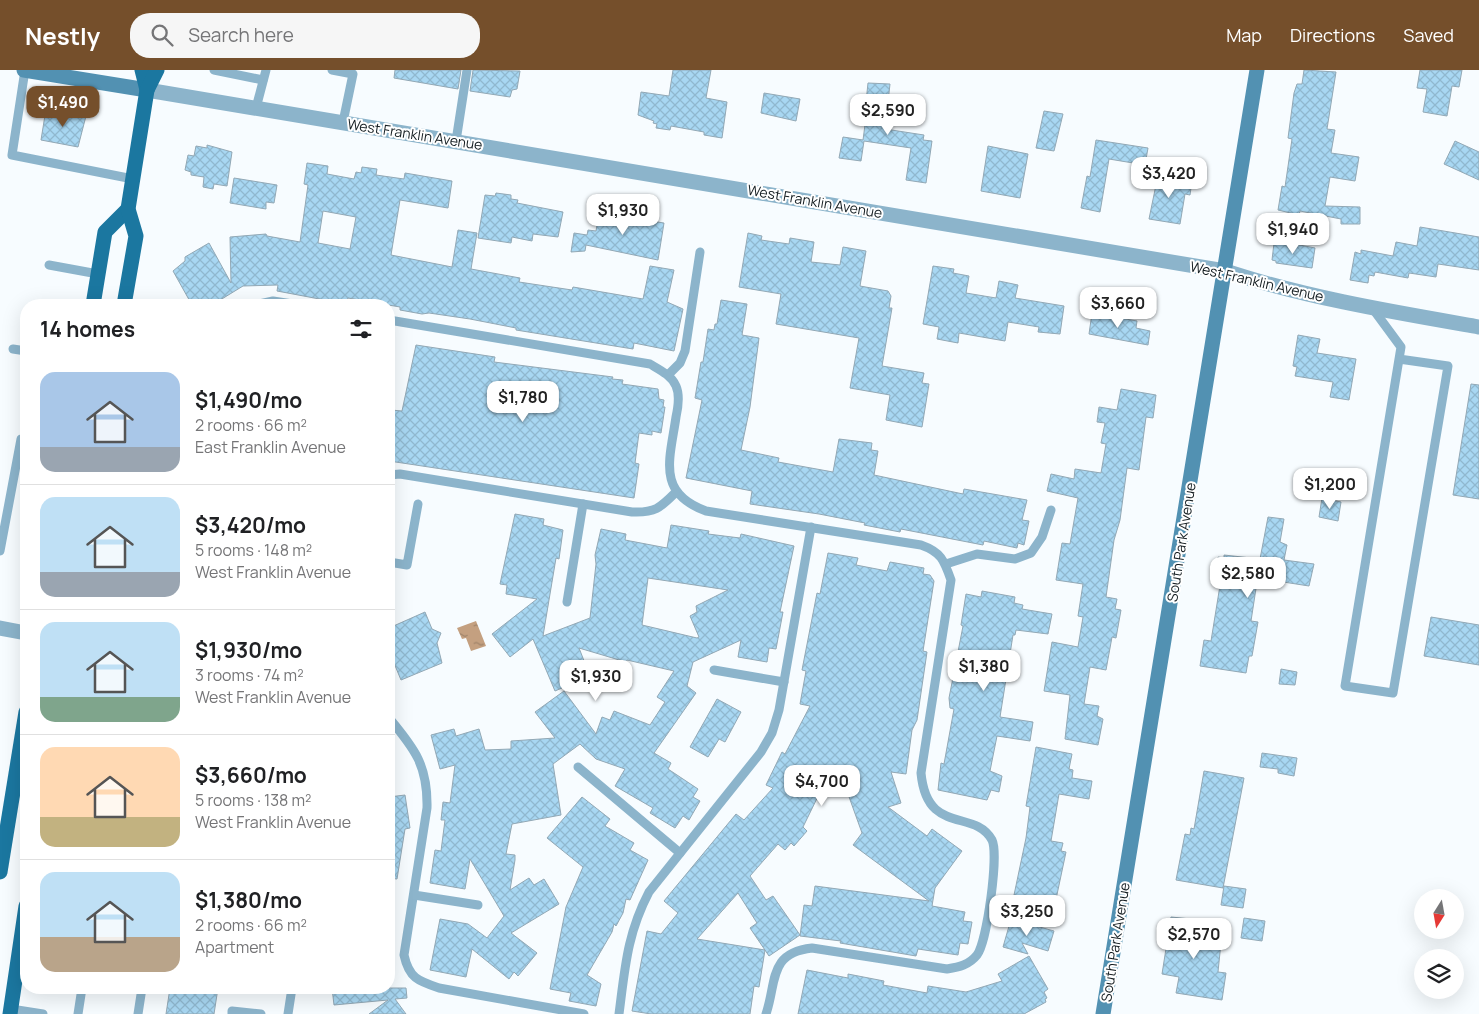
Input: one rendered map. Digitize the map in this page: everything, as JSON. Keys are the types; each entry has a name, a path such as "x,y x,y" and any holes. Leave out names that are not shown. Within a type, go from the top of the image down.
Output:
{"main road":[{"path":"142,70 147,90"},
{"path":"125,299 136,236 128,209 147,90 157,70"},
{"path":"93,299 105,232 128,209"},
{"path":"0,872 20,749"},
{"path":"10,1011 20,945"}],"street":[{"path":"25,70 147,90"},
{"name":"South Park Avenue","path":"1103,1014 1257,70"},
{"name":"West Franklin Avenue","path":"147,90 1225,271 1273,286 1373,308 1479,327"},
{"path":"0,628 20,632"}],"lane":[{"path":"25,70 12,155 133,179"},
{"path":"214,70 263,80"},
{"path":"256,108 266,70"},
{"path":"332,70 353,74 343,122"},
{"path":"456,141 467,70"},
{"path":"668,375 680,363 685,351 700,252"},
{"path":"49,264 98,274"},
{"path":"1373,308 1401,347 1399,359 1345,686 1394,693 1448,366 1399,359"},
{"path":"395,321 650,364 668,375 676,387 678,405 670,474 676,493 689,505 706,511 921,544 936,550 946,564 951,580 921,773 922,789 932,806 945,816 982,827 992,841 996,859 984,942 977,955 965,966 947,969 812,948 798,950 784,958 774,973 766,1014"},
{"path":"13,349 20,350"},
{"path":"0,551 20,444"},
{"path":"395,474 646,512 660,508 676,493"},
{"path":"395,563 406,566 418,504"},
{"path":"567,602 583,504"},
{"path":"946,564 977,554 1015,559 1031,553 1042,537 1051,510"},
{"path":"619,1014 630,934 636,916 649,892 762,752 772,733 784,682 811,528"},
{"path":"714,670 784,682"},
{"path":"395,725 412,746 422,764 428,785 427,808 404,955 407,970 420,982 439,988 584,1014"},
{"path":"578,767 680,853"},
{"path":"414,895 478,905"},
{"path":"78,1014 81,994"},
{"path":"138,1014 141,994"},
{"path":"288,1014 291,994"},
{"path":"10,1011 43,1014"},
{"path":"232,1014 232,1011 261,1014"}],"water":[{"path":"476,621 486,646 471,651 466,638 462,639 457,628"}],"building":[{"path":"395,70 461,70 458,89 394,78"},
{"path":"473,70 520,71 517,89 512,90 510,97 470,91"},
{"path":"673,70 711,70 706,98 727,102 722,138 704,135 704,132 671,126 670,130 656,128 657,124 653,123 654,121 638,115 641,92 669,96"},
{"path":"1304,70 1336,72 1327,129 1335,130 1331,153 1359,157 1355,181 1330,177 1325,206 1360,207 1360,224 1341,224 1341,219 1300,211 1299,215 1278,210 1282,186 1285,187 1292,139 1288,138 1294,93 1297,84 1302,84"},
{"path":"1420,70 1462,70 1459,87 1452,86 1447,116 1423,112 1427,89 1417,88"},
{"path":"868,83 890,84 885,129 924,135 923,140 932,141 926,183 906,180 911,148 864,141 861,161 839,158 843,137 863,140 868,102 866,102"},
{"path":"764,93 800,99 796,121 761,113"},
{"path":"46,109 86,116 78,147 41,140"},
{"path":"1044,111 1063,114 1054,151 1036,148"},
{"path":"1096,140 1148,148 1145,165 1109,159 1100,212 1081,208 1087,176 1090,177"},
{"path":"1455,141 1479,152 1479,180 1444,164"},
{"path":"207,145 232,152 227,186 214,184 213,189 203,187 204,177 191,175 191,172 185,170 188,155 194,156 196,146 207,148"},
{"path":"988,146 1028,154 1020,198 981,191"},
{"path":"307,163 328,166 327,174 354,179 356,172 361,173 362,167 377,169 376,175 404,179 405,173 452,181 448,208 400,200 391,255 452,267 458,230 477,233 471,269 520,278 519,282 572,290 573,287 643,299 650,266 674,270 667,302 683,309 674,351 634,343 633,349 516,330 516,328 470,319 400,310 400,307 395,306 395,299 319,299 277,291 278,285 243,286 222,299 189,299 173,271 185,261 185,257 209,243 231,283 230,237 266,234 267,236 300,242 308,185 304,184","holes":["323,211 356,217 350,249 318,243"]},
{"path":"1158,175 1192,181 1190,195 1185,194 1180,224 1149,219"},
{"path":"234,178 277,185 274,203 266,202 266,209 230,203"},
{"path":"496,193 511,195 511,199 518,200 517,203 563,212 558,237 533,234 532,241 512,237 511,243 478,238 485,195 495,196"},
{"path":"599,213 664,223 658,260 586,245 585,251 571,252 574,233 587,235 588,230 596,231"},
{"path":"1420,227 1479,237 1479,270 1438,264 1436,277 1409,273 1408,278 1375,272 1374,276 1369,275 1368,283 1350,280 1355,252 1361,254 1361,250 1393,256 1396,242 1417,246"},
{"path":"748,233 762,236 761,240 789,244 790,238 814,242 811,262 840,265 843,247 866,251 860,286 888,291 891,296 889,308 892,308 882,366 924,373 922,383 929,384 922,427 886,420 890,395 850,388 859,338 776,324 781,294 739,287"},
{"path":"1279,241 1315,248 1312,268 1276,263 1276,261 1272,260 1274,243 1279,244"},
{"path":"933,266 954,269 953,273 969,276 966,293 996,298 999,281 1018,285 1015,298 1064,306 1060,334 1038,332 1039,327 1008,322 1005,341 959,333 958,343 937,339 939,327 923,324"},
{"path":"721,300 747,304 742,335 759,338 750,407 741,450 779,458 778,462 833,472 839,439 872,443 871,450 878,451 874,475 963,494 964,489 1027,500 1022,520 1029,521 1024,545 1018,543 1017,548 984,541 983,545 901,529 900,532 819,514 750,504 752,491 686,478 702,400 695,398 701,362 703,362 708,329 714,330 715,324 717,324"},
{"path":"1092,313 1137,321 1136,328 1150,331 1148,345 1089,334"},
{"path":"1298,335 1320,339 1317,353 1356,359 1349,400 1330,397 1333,382 1295,376 1297,367 1293,366"},
{"path":"416,345 495,357 494,362 613,377 612,379 623,380 622,384 658,389 659,399 664,400 663,407 665,407 661,433 652,431 652,435 639,433 635,463 639,464 634,498 395,462 395,410 402,411"},
{"path":"1471,384 1479,385 1479,499 1453,495"},
{"path":"1121,389 1156,395 1153,418 1146,417 1139,470 1127,468 1120,520 1114,540 1106,597 1117,599 1115,609 1121,610 1116,638 1112,637 1106,670 1090,667 1084,704 1099,706 1097,716 1103,719 1098,745 1065,739 1070,695 1044,691 1052,642 1078,647 1083,617 1078,616 1083,584 1056,580 1062,543 1070,544 1078,498 1047,491 1051,474 1074,479 1075,469 1101,473 1106,444 1101,443 1105,423 1097,422 1099,407 1117,410"},
{"path":"1322,498 1341,502 1338,521 1319,517"},
{"path":"515,514 544,519 543,525 563,530 559,559 556,558 543,636 590,618 596,564 595,555 601,529 626,534 625,540 667,548 671,525 709,531 708,534 740,538 741,534 794,546 780,612 783,612 776,649 769,648 767,662 738,657 741,640 693,662 687,686 696,693 654,753 671,763 668,769 698,789 693,797 700,801 689,820 683,816 675,828 650,813 653,808 615,786 625,769 596,759 580,744 553,764 561,815 512,824 506,854 515,855 510,890 529,878 534,885 544,879 559,904 511,933 537,953 518,976 514,972 509,979 472,949 466,977 430,970 440,919 468,924 487,938 504,916 470,859 465,889 430,883 435,850 441,851 445,820 441,820 443,802 450,803 455,765 440,769 431,735 454,729 456,736 479,729 485,750 511,749 511,741 555,738 535,712 564,691 596,734 602,717 610,720 614,711 650,725 665,702 657,697 674,671 627,660 626,662 579,648 590,676 555,691 533,639 510,657 492,634 537,599 506,594 507,585 500,584","holes":["648,578 728,590 696,606 697,612 690,616 699,637 697,638 642,625"]},
{"path":"1268,517 1284,519 1280,542 1287,545 1284,560 1314,564 1309,586 1277,581 1276,587 1257,582 1251,621 1258,622 1252,656 1249,656 1246,673 1200,666 1204,640 1211,641 1222,573 1216,573 1218,557 1224,558 1224,555 1260,559"},
{"path":"828,553 858,558 856,565 887,571 890,562 924,568 923,574 930,575 934,581 923,651 927,652 917,720 912,730 906,774 891,772 901,803 888,807 927,836 932,829 962,851 935,888 932,906 965,912 963,921 972,922 968,944 960,943 958,955 918,949 916,956 840,943 841,941 800,936 804,905 812,906 815,886 929,901 853,845 862,833 848,794 825,782 803,827 807,831 794,846 791,843 785,850 778,844 750,876 766,900 773,896 800,935 769,956 765,950 759,987 754,986 750,1014 651,1014 632,1011 647,931 661,934 678,913 664,901 736,814 744,820 773,788 766,785 782,752 785,754 810,706 800,704 806,671 802,670 817,593 820,594","holes":["738,893 757,923 750,928 765,950 697,939"]},
{"path":"982,591 1015,597 1014,603 1023,605 1022,609 1052,614 1048,634 1016,630 1015,635 1013,635 1000,717 1033,722 1030,741 997,736 990,771 1002,776 999,792 991,790 987,800 938,790 941,763 944,764 954,709 950,708 949,698 963,626 961,625 966,594 981,597"},
{"path":"425,612 432,629 441,633 437,643 442,663 401,680 395,666 395,625"},
{"path":"1431,617 1479,625 1479,665 1424,656"},
{"path":"1281,669 1297,672 1295,685 1279,684"},
{"path":"717,699 741,712 725,742 719,739 708,757 690,747"},
{"path":"1036,747 1072,754 1069,769 1073,770 1072,778 1092,781 1089,799 1059,794 1051,841 1063,843 1061,851 1066,852 1055,904 1014,898 1026,838 1030,807 1026,806"},
{"path":"1262,753 1297,758 1294,776 1278,773 1278,769 1260,767"},
{"path":"1204,771 1244,778 1223,888 1176,880 1185,834 1190,835 1191,828 1194,829"},
{"path":"405,795 410,828 405,829 397,879 395,879 395,796"},
{"path":"582,797 610,819 605,826 634,843 630,850 648,860 630,900 626,899 623,913 616,926 614,924 612,932 587,975 601,984 596,1006 569,1001 571,993 550,989 566,907 583,867 547,838"},
{"path":"1224,886 1246,889 1243,908 1221,905"},
{"path":"1171,917 1191,919 1190,927 1222,933 1218,972 1226,973 1222,1000 1176,993 1179,977 1162,974"},
{"path":"1244,918 1265,921 1262,941 1241,938"},
{"path":"1011,919 1054,931 1048,951 1022,943 1028,954 1003,947"},
{"path":"1029,956 1048,989 1044,992 1047,998 1045,999 1046,1002 1024,1014 798,1014 807,970 848,978 848,974 884,981 883,985 927,993 928,986 966,992 1002,981 998,974"},
{"path":"395,988 406,988 407,998 395,999 406,1014 369,1014 388,1000 334,1005 333,994 395,994"},
{"path":"169,994 217,994 214,1014 166,1014"}]}
